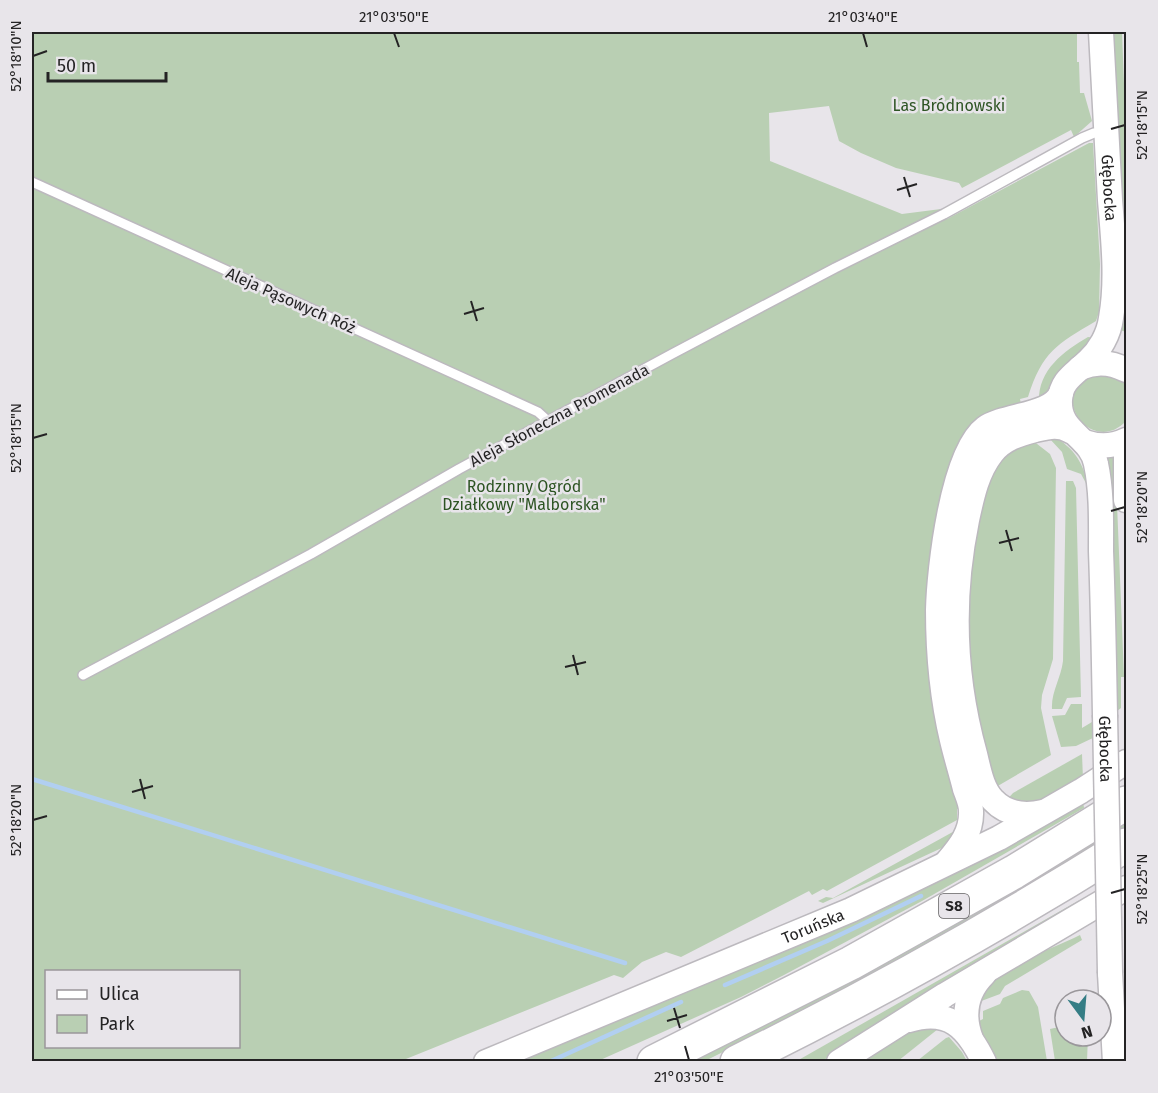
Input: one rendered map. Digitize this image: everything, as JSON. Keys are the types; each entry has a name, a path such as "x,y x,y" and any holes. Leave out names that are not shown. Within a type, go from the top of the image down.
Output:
{"highway":[{"name":"S8","path":"654,1062 861,957 1014,872 1126,803"},
{"name":"S8","path":"737,1062 856,1002 1010,917 1126,845"}],"street":[{"name":"Głębocka","path":"1101,32 1113,259 1112,311 1110,326 1102,343 1095,353 1066,380 1061,393 1061,412 1077,436 1093,454 1098,480 1110,973 1115,1062"},
{"path":"1080,368 1100,363 1126,370"},
{"path":"943,867 961,846 968,833 971,811 946,713 940,664 938,609 940,574 951,510 968,453 978,435 1002,420 1048,406 1058,399 1061,393"},
{"path":"1046,812 1019,814 1008,811 992,799 985,788 966,720 960,685 957,634 962,545 970,505 980,475 991,454 1005,441 1024,432 1056,426 1102,446 1126,440"},
{"path":"1126,457 1126,500"},
{"name":"Toruńska","path":"486,1062 851,910 943,867 1046,812 1126,762"},
{"path":"839,1062 993,966 1126,888"},
{"path":"971,1039 966,1017 969,998 974,986 993,966"},
{"path":"893,1027 915,1018 938,1016 952,1021 971,1039 984,1062"}],"lane":[{"name":"Aleja Słoneczna Promenada","path":"82,675 311,554 459,469 826,273 945,214 1086,136 1106,132"},
{"name":"Aleja Pąsowych Róż","path":"32,182 538,412 548,421"}],"green space":[{"name":"Rodzinny Ogród Działkowy \"Malborska\"","path":"32,32 1077,32 1080,93 1084,93 1092,121 1074,137 1071,130 962,188 959,183 896,168 839,141 829,106 769,113 770,161 902,214 941,209 947,219 1089,143 1093,143 1100,264 1099,312 1096,321 1061,343 1045,359 1028,397 1020,399 1021,404 969,429 962,807 957,809 957,820 827,891 823,889 812,895 809,891 681,957 666,952 642,962 623,978 614,975 401,1061 32,1061"},
{"path":"1110,32 1122,32 1126,135 1126,332 1117,329"},
{"path":"1088,337 1095,338 1065,365 1049,392 1039,401 1043,380 1054,363"},
{"path":"1098,372 1122,378 1126,383 1126,421 1114,430 1101,432 1090,428 1081,421 1075,411 1073,399 1076,388 1085,378"},
{"path":"1053,436 1077,457 1088,487 1081,474 1067,469 1062,452 1049,438"},
{"path":"1032,440 1050,454 1056,468 1053,659 1042,695 1041,708 1051,755 996,787 985,759 967,657 968,574 985,490 1001,461 1012,451"},
{"path":"1115,454 1124,677 1121,677 1121,708 1117,711 1106,457"},
{"path":"1066,481 1073,481 1076,488 1081,697 1067,698 1062,709 1052,709 1063,661"},
{"path":"1071,704 1082,704 1082,728 1097,719 1095,737 1076,746 1061,747 1052,716 1065,715"},
{"path":"1082,754 1083,779 1041,804 1005,802 1013,793"},
{"path":"1083,801 1084,808 922,901 741,997 598,1061 512,1062"},
{"path":"1126,822 1126,830 918,950 705,1061 690,1062 1002,897"},
{"path":"960,828 946,846 823,903 818,901 826,897 833,898"},
{"path":"1085,897 1085,902 822,1061 795,1062"},
{"path":"1080,935 1082,940 1005,986 1000,994 976,1003 986,987 1005,971"},
{"path":"1022,990 1029,991 1038,1007 1047,1061 997,1061 977,1022 983,1019 983,1011 1000,1004 1003,998"},
{"path":"943,1025 898,1061 859,1062 915,1028"},
{"path":"1053,1028 1053,1048 1088,1048 1087,1061 1055,1061 1050,1029"},
{"path":"949,1037 967,1061 917,1061 946,1038"}],"waterway":[{"path":"32,779 625,963"},
{"path":"725,985 827,941 921,896"},
{"path":"549,1062 681,1002"}],"park label":[{"name":"Las Bródnowski","path":"949,105"}]}
